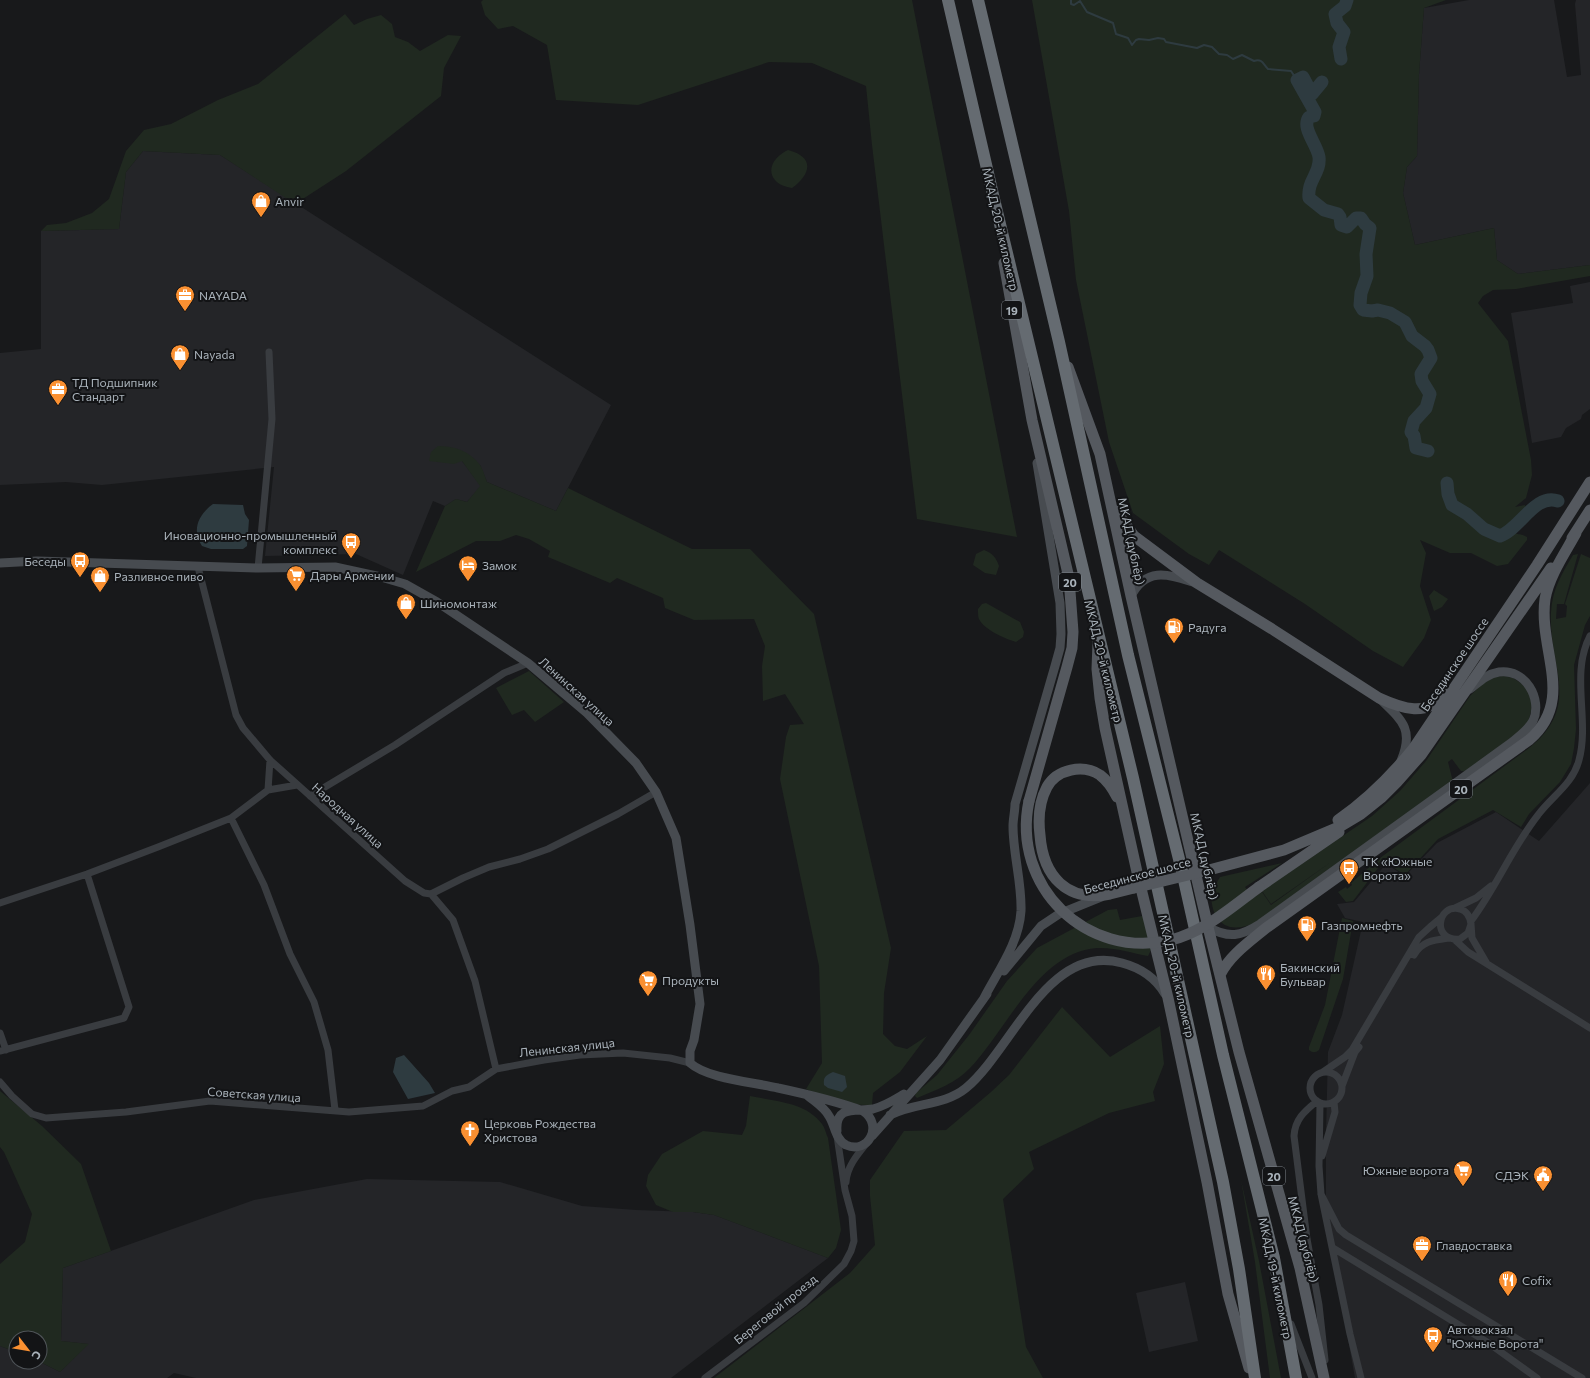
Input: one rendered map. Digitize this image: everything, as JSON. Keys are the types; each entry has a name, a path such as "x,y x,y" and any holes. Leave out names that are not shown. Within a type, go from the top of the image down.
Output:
{"highway":[{"name":"МКАД, 20-й километр","path":"948,0 994,199 1133,778 1224,1182 1239,1269 1255,1378"},
{"path":"978,0 1059,342"},
{"name":"МКАД, 19-й километр","path":"1059,342 1128,655 1171,827 1253,1179 1274,1258 1296,1378"}],"main road":[{"name":"19","path":"994,199 1023,377 1032,420"},
{"name":"МКАД (дублёр)","path":"1059,342 1100,454 1131,596 1208,927 1239,1052 1300,1268 1325,1378"},
{"name":"20","path":"1032,420 1069,578 1073,632 1072,648 1029,801 1027,810 1026,840 1029,855 1042,887 1061,910 1072,920 1086,929 1121,942 1156,943 1172,939 1190,933 1208,923 1336,834 1361,814"},
{"name":"Бесединское шоссе","path":"1315,837 1369,797 1397,769 1430,724 1537,565 1590,482"},
{"path":"1112,506 1122,522 1134,536 1197,584 1272,629 1379,698 1396,705 1420,709 1432,705 1443,697 1459,680"},
{"name":"Бесединское шоссе","path":"1109,894 1284,850 1341,826 1361,814 1398,782 1421,755 1576,533 1590,510"},
{"name":"20","path":"1220,975 1224,967 1232,958 1266,928 1529,740 1542,727 1550,713 1554,687 1544,615 1545,598 1551,579 1576,533"},
{"path":"1098,634 1097,669 1100,698 1123,810 1168,998 1228,1294 1252,1378"},
{"path":"1109,894 1079,893 1058,882 1046,864 1043,854 1039,826 1040,812 1047,787 1052,780 1063,772 1075,769 1085,769 1094,772 1108,783 1123,810"}],"street":[{"path":"258,568 272,419 269,352"},
{"name":"19","path":"984,998 1014,940 1019,926 1021,911 1013,825 1015,804 1060,648 1060,603 1043,504 1032,420"},
{"name":"Ленинская улица","path":"0,563 37,561 258,568 335,566 405,584 437,602 528,664 587,713 636,763 656,792 676,838 690,925 700,1004 694,1040 690,1051 690,1063 670,1058 623,1053 580,1055 496,1069 489,1073"},
{"name":"Народная улица","path":"198,567 236,715 243,728 270,760 297,785 405,881 424,893 431,894 453,920 475,981 496,1069"},
{"path":"1131,596 1140,582 1149,577 1160,574 1168,574 1197,584"},
{"path":"1494,884 1476,898 1446,912 1419,937 1352,1050 1345,1057 1315,1076 1311,1082 1311,1095 1318,1102 1327,1104 1334,1102 1341,1095 1342,1086 1355,1052 1418,948 1432,940 1465,937 1471,929 1471,922 1538,814 1562,791 1574,775 1579,760 1583,737 1582,658 1590,636"},
{"path":"310,796 396,745 504,673 528,664"},
{"path":"1208,927 1223,933 1235,935 1246,932 1260,924 1511,743 1528,729 1535,715 1536,702 1533,691 1525,681 1514,674 1500,672 1487,676 1460,698"},
{"path":"1379,698 1400,718 1408,740 1397,769"},
{"path":"268,790 270,760"},
{"path":"0,903 87,874 232,818 268,790 297,785"},
{"path":"431,894 489,867 520,859 548,849 618,814 656,792"},
{"path":"232,818 264,885 290,954 314,1002 328,1050 335,1110"},
{"path":"0,1032 3,1051 124,1018 127,1013 129,1007 87,874"},
{"name":"Бесединское шоссе","path":"868,1140 940,1060 1010,962 1041,926 1073,907 1109,894"},
{"path":"1454,908 1467,913 1471,922 1472,938 1487,963"},
{"path":"1442,917 1440,927 1442,931 1468,952 1590,1028"},
{"path":"890,1115 954,1097 967,1087 988,1064 1044,991 1062,974 1078,966 1097,961 1116,961 1134,966 1158,982 1168,998"},
{"path":"690,1063 704,1073 807,1095 859,1109 867,1114 872,1122 873,1132 848,1172 845,1190"},
{"path":"1323,1072 1327,1071 1335,1074 1339,1077 1342,1086"},
{"name":"Советская улица","path":"0,1082 12,1096 32,1114 46,1118 126,1112 210,1101 349,1112 423,1106 452,1091 469,1087 489,1073"},
{"name":"Бесединское шоссе","path":"859,1109 873,1109 888,1104 922,1080"},
{"path":"807,1095 827,1113 842,1142 851,1146 860,1146 868,1140"},
{"path":"1318,1102 1306,1110 1299,1119 1294,1128 1294,1136 1307,1239 1319,1305 1325,1378"},
{"path":"1318,1102 1321,1194 1345,1312 1361,1378"},
{"path":"1319,1166 1335,1112 1334,1102"},
{"path":"837,1134 837,1124 841,1115 849,1110 859,1109"},
{"name":"Береговой проезд","path":"705,1378 804,1303 844,1264 851,1251 854,1241 852,1216 845,1190 837,1134"},
{"path":"1321,1194 1339,1229 1346,1235 1582,1378"},
{"path":"1333,1248 1487,1342 1537,1378"},
{"path":"1281,1300 1312,1378"}],"shaded area":[{"path":"483,0 912,0 1017,537 917,519 866,86 812,63 769,62 638,105 556,100 547,45 513,26 498,29 485,15 481,2"},
{"path":"1032,0 1446,0 1424,8 1419,74 1417,156 1407,167 1403,193 1415,245 1494,228 1497,260 1518,274 1590,265 1590,276 1516,289 1493,290 1483,296 1478,303 1508,341 1531,460 1532,475 1526,498 1515,507 1525,505 1527,510 1511,526 1515,533 1527,537 1527,540 1508,564 1497,566 1471,553 1450,553 1420,540 1426,553 1420,586 1431,620 1424,638 1403,667 1373,651 1305,604 1219,550 1209,565 1189,554 1133,513 1109,442 1076,280 1069,211"},
{"path":"1469,0 1554,0 1567,77 1581,75 1575,4 1576,0 1590,0 1590,265 1518,274 1497,260 1494,228 1415,245 1403,193 1407,167 1417,156 1419,74 1424,8"},
{"path":"345,14 354,25 381,15 392,24 395,37 408,42 420,51 448,35 461,36 444,68 441,96 346,171 295,204 220,155 143,151 126,172 119,229 41,231 47,225 66,223 92,213 109,199 126,151 144,130 171,124 218,100 258,84"},
{"path":"788,150 803,157 807,166 803,177 792,188 783,186 777,182 771,171 776,159"},
{"path":"143,151 220,155 611,405 556,511 487,482 480,465 462,461 481,486 467,502 456,499 445,506 433,501 403,575 356,554 265,556 274,467 102,485 66,482 0,485 0,353 41,349 41,231 119,229 126,172"},
{"path":"1590,282 1590,409 1582,415 1581,419 1566,428 1561,437 1532,443 1511,313 1573,303 1570,286"},
{"path":"438,446 456,448 467,453 476,460 481,467 487,482 556,511 568,488 692,549 750,549 814,614 891,948 884,993 883,1034 895,1046 907,1049 927,1036 900,1072 873,1093 872,1105 838,1102 806,1089 822,1063 819,966 780,779 786,737 790,725 804,724 785,694 763,701 762,666 765,646 754,619 694,620 665,608 663,598 617,578 610,583 548,557 550,551 529,539 516,535 500,541 476,541 416,572 445,506 456,499 467,502 480,486 462,461 454,464 429,461 431,452"},
{"path":"213,504 243,505 245,514 249,520 247,546 243,549 211,549 202,546 197,534 198,523 200,517"},
{"path":"984,550 989,552 997,560 999,566 996,575 985,573 973,565 976,554"},
{"path":"1578,554 1564,604 1557,604 1556,619 1566,617 1567,606 1565,604 1581,554 1590,558 1590,616 1585,625 1574,665 1576,729 1574,748 1571,764 1560,782 1529,814 1521,827 1493,810 1438,839 1405,875 1386,861 1378,868 1353,901 1346,902 1338,892 1346,887 1347,889 1352,885 1351,883 1380,858 1529,748 1545,732 1555,716 1559,700 1559,684 1551,632 1553,596 1561,575 1573,555"},
{"path":"1434,590 1448,599 1442,607 1434,611 1429,596"},
{"path":"986,603 1020,622 1024,632 1023,637 1016,642 985,627 979,619 978,609 982,604"},
{"path":"529,671 564,702 535,722 524,710 512,715 496,688"},
{"path":"1504,676 1513,678 1529,691 1533,702 1528,724 1468,772 1461,771 1452,759 1448,762 1453,782 1255,923 1244,927 1233,927 1220,921 1214,911 1210,894 1220,877 1282,863 1245,887 1253,898 1262,892 1271,905 1331,862 1271,904 1262,891 1372,816 1400,791 1426,761 1470,696 1482,684 1494,677"},
{"path":"1590,783 1590,1378 1355,1378 1326,1216 1326,1133 1328,1052 1342,1015 1363,922 1345,918 1337,904 1354,902 1386,864 1405,876 1437,843 1496,812 1539,841"},
{"path":"1141,905 1151,950 1148,956 1116,949 1097,948 1076,953 1057,963 1040,978 1025,996 970,1068 952,1082 917,1098 915,1096 916,1093 937,1075 969,1035 1007,981 1037,948 1108,910 1117,909 1120,920 1142,916"},
{"path":"1342,918 1353,921 1343,979 1319,1050 1313,1052 1309,1050 1309,1047 1325,1005"},
{"path":"1062,1007 1110,1057 1160,1026 1164,1064 1153,1092 1155,1101 1109,1113 1029,1152 1034,1169 1003,1199 1026,1347 1043,1378 714,1378 850,1273 875,1245 870,1196 870,1180 904,1131 946,1130 1009,1075"},
{"path":"404,1055 429,1083 435,1093 408,1099 393,1072 396,1058"},
{"path":"833,1072 845,1076 847,1087 842,1092 828,1088 824,1085 824,1080 828,1074"},
{"path":"0,1091 42,1126 81,1164 111,1251 63,1268 61,1341 89,1344 60,1372 48,1366 48,1330 8,1330 8,1349 0,1346 0,1264 25,1242 32,1214 4,1152 0,1147"},
{"path":"750,1096 779,1101 799,1107 815,1117 824,1127 828,1138 841,1230 836,1248 828,1258 714,1215 693,1212 673,1212 656,1205 646,1186 648,1175 662,1154 703,1131 742,1135 746,1126"},
{"path":"367,1179 500,1182 582,1206 693,1212 714,1215 828,1258 671,1378 196,1378 174,1373 167,1378 0,1378 0,1346 8,1349 8,1370 48,1370 48,1366 60,1372 88,1344 61,1341 63,1268 254,1200"},
{"path":"1241,1180 1259,1261 1281,1378 1270,1378 1255,1262"},
{"path":"1185,1282 1198,1341 1149,1352 1136,1293"}],"waterway":[{"path":"1071,0 1071,4 1074,5 1080,1 1087,12 1113,23 1116,34 1128,38 1132,45 1139,39 1149,40 1158,38 1164,39 1166,42 1197,48 1204,45 1212,47 1219,54 1227,55 1233,59 1242,55 1254,61 1261,61 1268,69 1291,71 1297,80"},
{"path":"1341,59 1339,47 1344,32 1337,23 1335,14 1345,6 1347,0"},
{"path":"1322,82 1312,94 1303,77 1297,80 1315,112 1314,116 1309,117 1307,126 1318,152 1319,163 1310,186 1309,198 1324,210 1338,214 1341,225 1347,227 1356,218 1361,218 1370,228 1366,254 1367,276 1361,293 1360,305 1363,310 1378,310 1390,313 1405,322 1412,336 1428,350 1431,358 1421,374 1422,381 1430,394 1426,408 1414,421 1411,432 1414,436 1416,448 1428,451"},
{"path":"1447,483 1448,494 1452,505 1467,514 1484,529 1500,536 1507,532 1542,502 1550,500 1558,501"}],"place":[{"name":"Anvir","path":"261,218"},
{"name":"NAYADA","path":"185,312"},
{"name":"Nayada","path":"180,371"},
{"name":"ТД Подшипник Стандарт","path":"58,406"},
{"name":"Иновационно-промышленный комплекс","path":"351,559"},
{"name":"Беседы","path":"80,578"},
{"name":"Замок","path":"468,582"},
{"name":"Дары Армении","path":"296,592"},
{"name":"Разливное пиво","path":"100,593"},
{"name":"Шиномонтаж","path":"406,620"},
{"name":"Радуга","path":"1174,644"},
{"name":"ТК «Южные Ворота»","path":"1349,885"},
{"name":"Газпромнефть","path":"1307,942"},
{"name":"Бакинский Бульвар","path":"1266,991"},
{"name":"Продукты","path":"648,997"},
{"name":"Церковь Рождества Христова","path":"470,1147"},
{"name":"Южные ворота","path":"1463,1187"},
{"name":"СДЭК","path":"1543,1192"},
{"name":"Главдоставка","path":"1422,1262"},
{"name":"Cofix","path":"1508,1297"},
{"name":"Автовокзал \"Южные Ворота\"","path":"1433,1353"}]}
